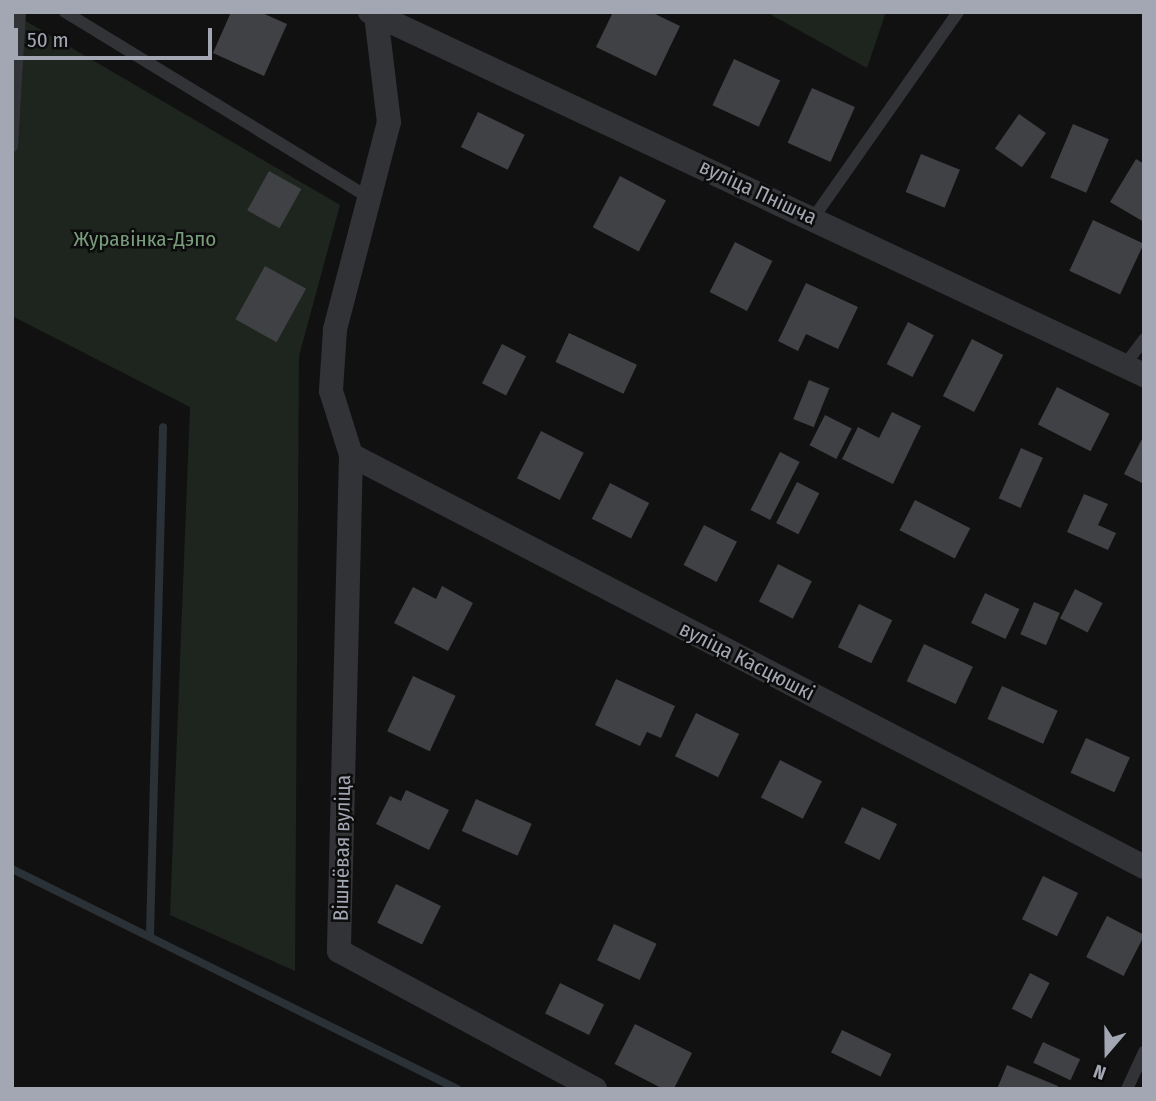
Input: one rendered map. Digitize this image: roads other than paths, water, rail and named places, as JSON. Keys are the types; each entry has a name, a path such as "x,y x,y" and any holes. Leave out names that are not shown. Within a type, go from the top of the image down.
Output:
{"street":[{"path":"351,455 331,391 335,330 389,122 373,14"},
{"name":"вуліца Пнішча","path":"373,14 1134,370"},
{"name":"вуліца Касцюшкі","path":"351,455 1144,867"},
{"name":"Вішнёвая вуліца","path":"351,455 339,951 595,1089"}],"lane":[{"path":"12,146 20,12"},
{"path":"65,12 371,199"},
{"path":"814,218 958,12"},
{"path":"1134,370 1144,339"},
{"path":"1127,1089 1144,1052"}],"waterway":[{"path":"150,935 163,427"},
{"path":"12,869 458,1089"}],"park label":[{"name":"Журавінка-Дэпо","path":"145,239"}]}
